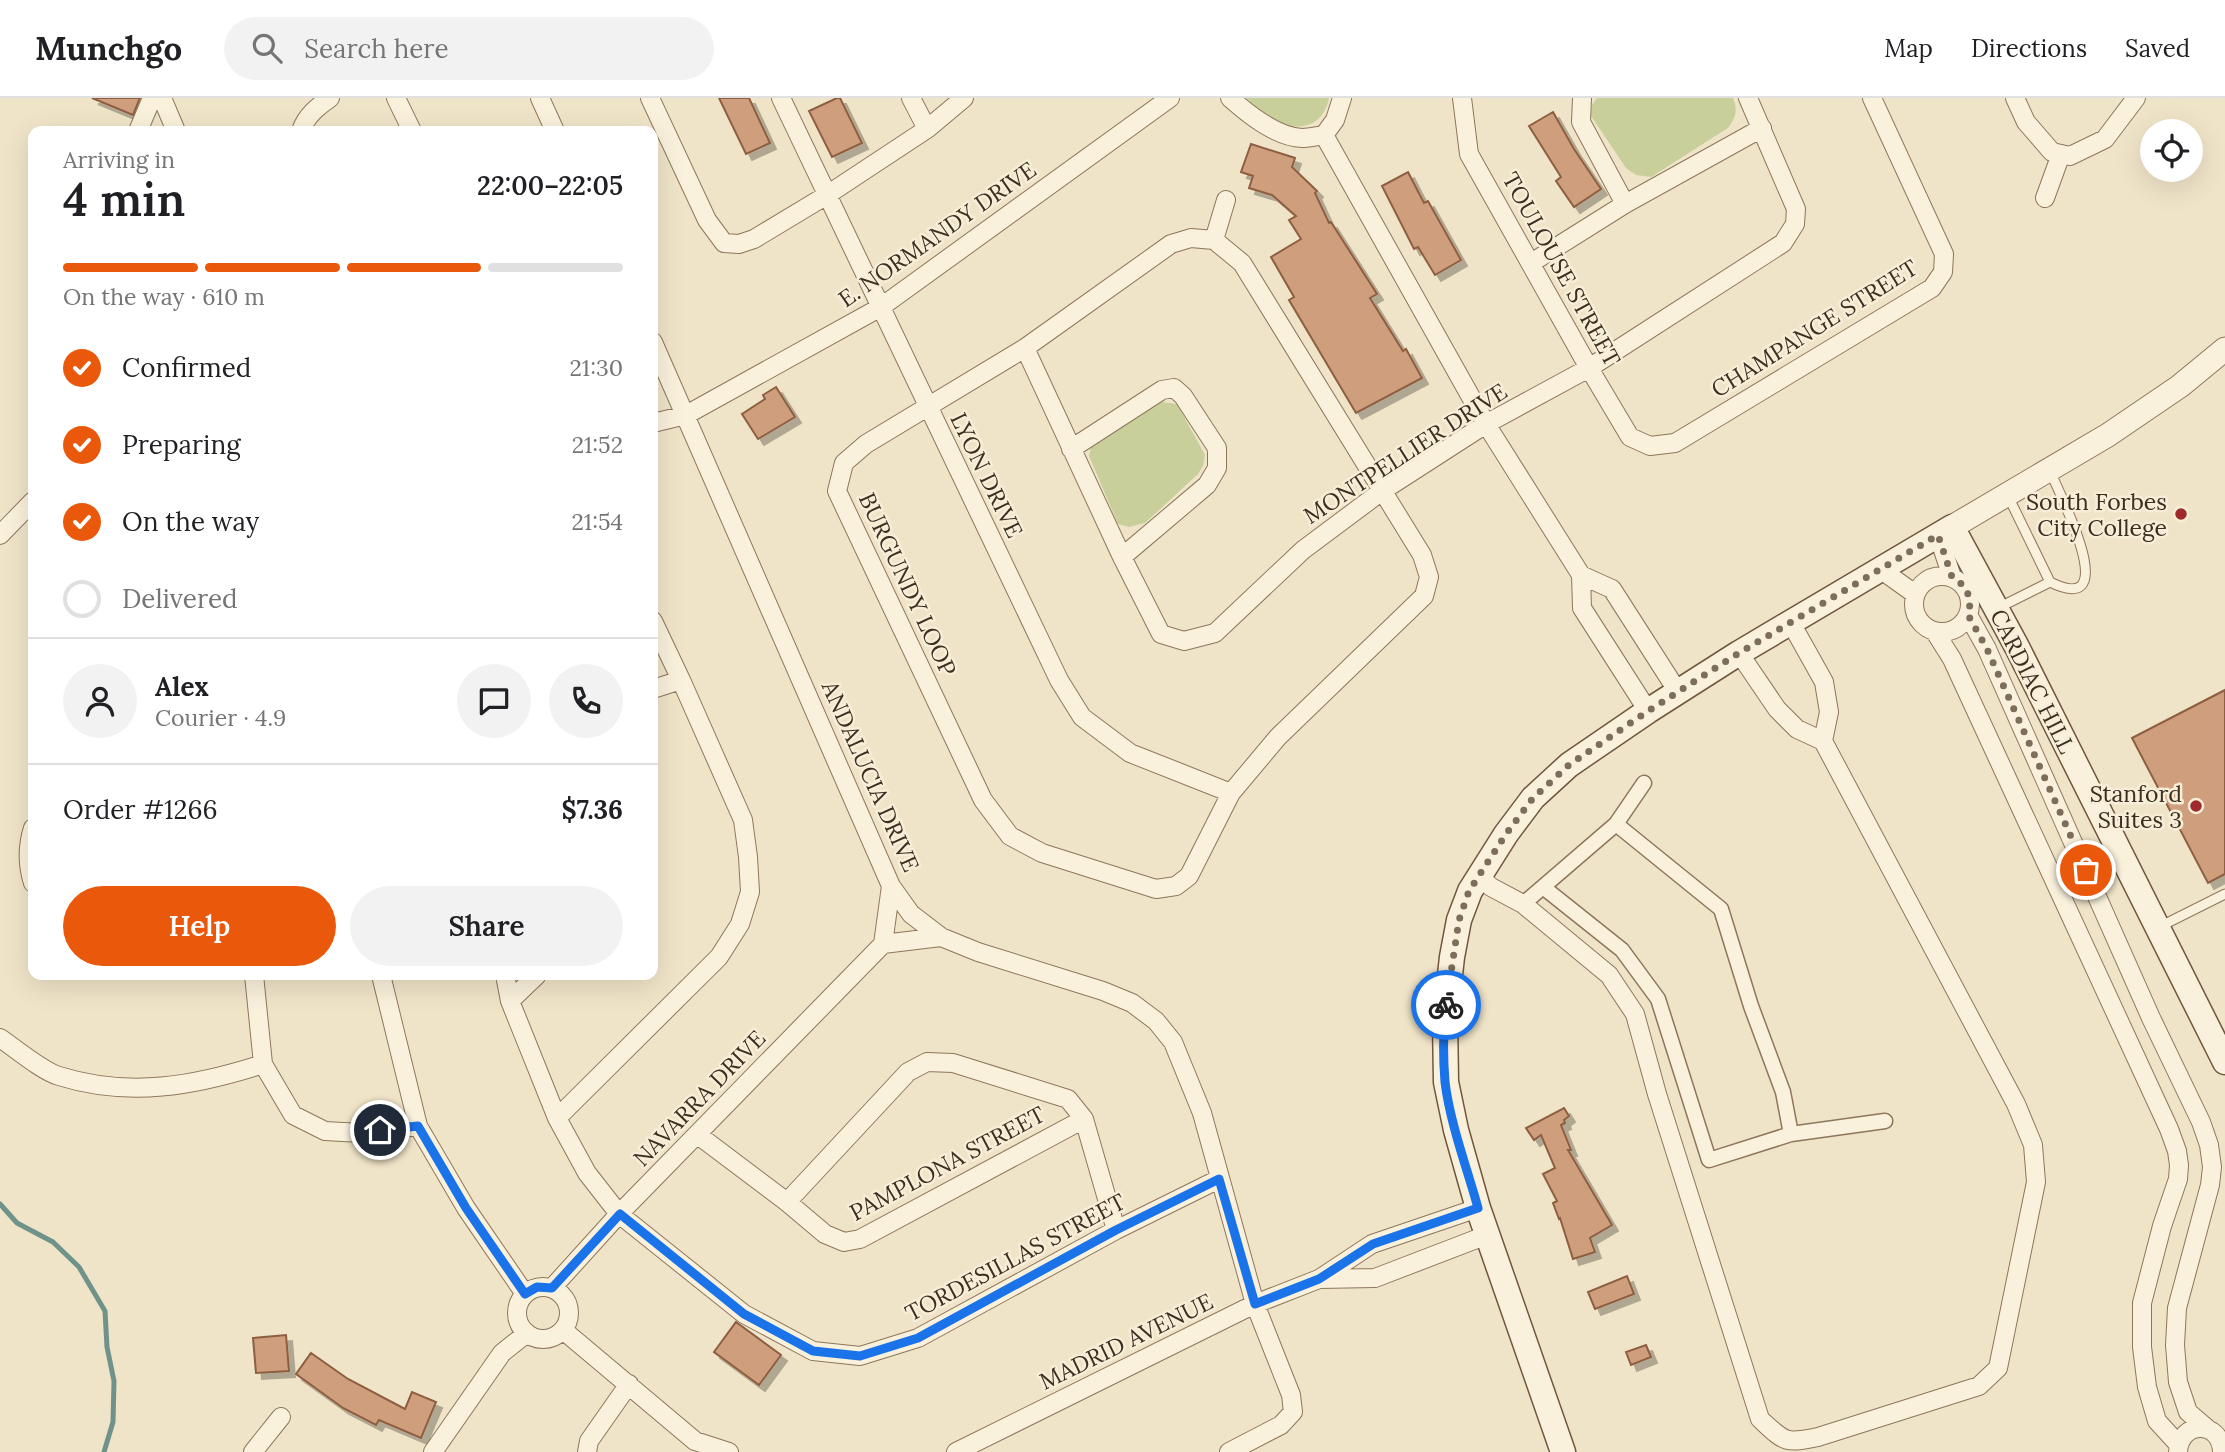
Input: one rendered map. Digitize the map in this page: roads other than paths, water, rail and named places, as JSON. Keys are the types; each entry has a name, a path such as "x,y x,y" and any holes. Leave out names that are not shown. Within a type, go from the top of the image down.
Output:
{"main road":[{"path":"1563,1452 1478,1208 1456,1130 1446,1082 1445,1020 1459,920 1469,891 1533,798 1569,765 1739,653 1945,531"},
{"name":"CARDIAC HILL","path":"1945,531 1996,609 2225,1062"}],"street":[{"path":"140,126 152,98"},
{"path":"162,98 174,126"},
{"path":"303,126 314,110 330,98"},
{"path":"396,98 410,126"},
{"path":"540,98 553,126"},
{"path":"650,98 707,220 723,243 739,244 754,239 827,195 926,130 964,98"},
{"name":"LYON DRIVE","path":"781,98 1059,680 1082,717 1130,753 1231,793"},
{"path":"911,98 926,130"},
{"name":"E. NORMANDY DRIVE","path":"686,415 881,307 1170,98"},
{"path":"1230,98 1252,119 1299,138 1324,135 1335,120 1342,98"},
{"name":"TOULOUSE STREET","path":"1462,98 1469,154 1630,437 1650,446"},
{"path":"1582,98 1581,122 1625,204"},
{"name":"MONTPELLIER DRIVE","path":"1025,348 1122,557 1161,634 1184,641 1215,633 1303,551 1382,491 1486,424 1589,368 1783,243 1795,224 1796,209 1748,98"},
{"name":"CHAMPANGE STREET","path":"1650,446 1675,443 1932,288 1943,272 1944,254 1872,98"},
{"path":"2015,98 2026,122 2052,152 2070,156 2105,139 2136,98"},
{"path":"1531,263 1625,204 1762,128"},
{"path":"1324,135 1486,424 1581,575 1582,608 1648,711"},
{"path":"2045,198 2061,154"},
{"path":"1214,240 1226,200"},
{"name":"BURGUNDY LOOP","path":"1191,238 1214,240 1242,263 1422,555 1429,577 1424,596 1278,737 1231,793 1189,876 1176,886 1156,889 1042,853 1010,836 983,800 837,491 844,463 866,444 1025,348 1171,244 1191,238"},
{"path":"1952,577 1945,531 2108,435 2170,393 2225,349"},
{"name":"ANDALUCIA DRIVE","path":"658,353 891,886 911,914 942,937 978,952 1103,991 1132,1003 1156,1021 1173,1042 1202,1113 1255,1304 1291,1395 1293,1412 1282,1425 1229,1452"},
{"path":"1071,449 1162,390 1174,388 1183,396 1217,448 1217,468 1207,485 1122,557"},
{"path":"658,422 686,415"},
{"path":"0,535 28,505"},
{"path":"1880,569 1915,594"},
{"path":"1581,575 1612,589 1678,692"},
{"path":"1935,632 1951,631 1968,615 1968,593 1959,581 1952,577 1934,576 1919,586 1913,604 1914,613 1919,622 1935,632 1952,659 2169,1129 2177,1152 2178,1179 2162,1226 2142,1303 2147,1387 2157,1422 2178,1448 2188,1431 2202,1428 2209,1430"},
{"path":"1968,615 1987,649 2209,1145 2212,1167 2210,1185 2177,1308 2175,1345 2178,1382 2188,1412 2220,1440 2222,1452"},
{"path":"1791,622 1825,682 1829,712 1823,741"},
{"path":"557,1118 719,957 740,924 750,892 743,820 658,632"},
{"path":"1479,876 1491,887 1523,904 1609,975 1635,1014 1661,1107 1760,1419 1792,1443 1979,1386 1998,1368 2036,1182 2033,1145 2015,1104 1823,741 1797,729 1777,709 1739,653"},
{"path":"658,687 681,680"},
{"path":"1523,904 1616,824 1644,783"},
{"path":"1616,824 1721,909 1751,1006 1783,1091 1791,1134"},
{"path":"891,886 883,944 942,937"},
{"path":"1543,887 1622,950 1658,999 1709,1160 1791,1134 1885,1121"},
{"name":"NAVARRA DRIVE","path":"552,1288 620,1214 883,944"},
{"path":"255,980 263,1064 293,1115 325,1132 361,1133 418,1126"},
{"path":"382,980 418,1126 466,1208 525,1294"},
{"name":"TORDESILLAS STREET","path":"506,980 510,1001 557,1118 587,1173 620,1214 744,1314 813,1351 860,1356 918,1338 1116,1230 1219,1179"},
{"path":"510,1001 532,980"},
{"path":"0,1038 56,1075 109,1086 163,1088 219,1078 263,1064"},
{"path":"787,1202 908,1072 927,1062 953,1063 1068,1099 1084,1119 1116,1230"},
{"name":"PAMPLONA STREET","path":"698,1135 825,1234 844,1241 860,1239 1084,1119"},
{"path":"1319,1279 1373,1244 1478,1208"},
{"path":"1319,1279 1382,1276 1487,1235"},
{"name":"MADRID AVENUE","path":"956,1452 1255,1304 1319,1279"},
{"path":"537,1287 552,1288 566,1298 570,1315 563,1330 549,1338 541,1339 527,1333 521,1326 517,1310 525,1294 537,1287"},
{"path":"563,1330 698,1446 729,1452"},
{"path":"433,1452 502,1353 527,1333"},
{"path":"587,1452 589,1441 629,1384"},
{"path":"253,1452 281,1417"}],"lane":[{"path":"2007,494 2050,582 2063,589 2077,588 2084,583 2087,569 2084,554 2049,470"},
{"path":"1996,609 2050,582"},
{"path":"2157,928 2225,894"}],"waterway":[{"path":"0,1204 17,1223 53,1242 79,1267 105,1311 107,1347 114,1381 113,1422 104,1452"}],"place":[{"name":"South Forbes City College","path":"2181,514"},
{"name":"Stanford Suites 3","path":"2196,806"}]}
